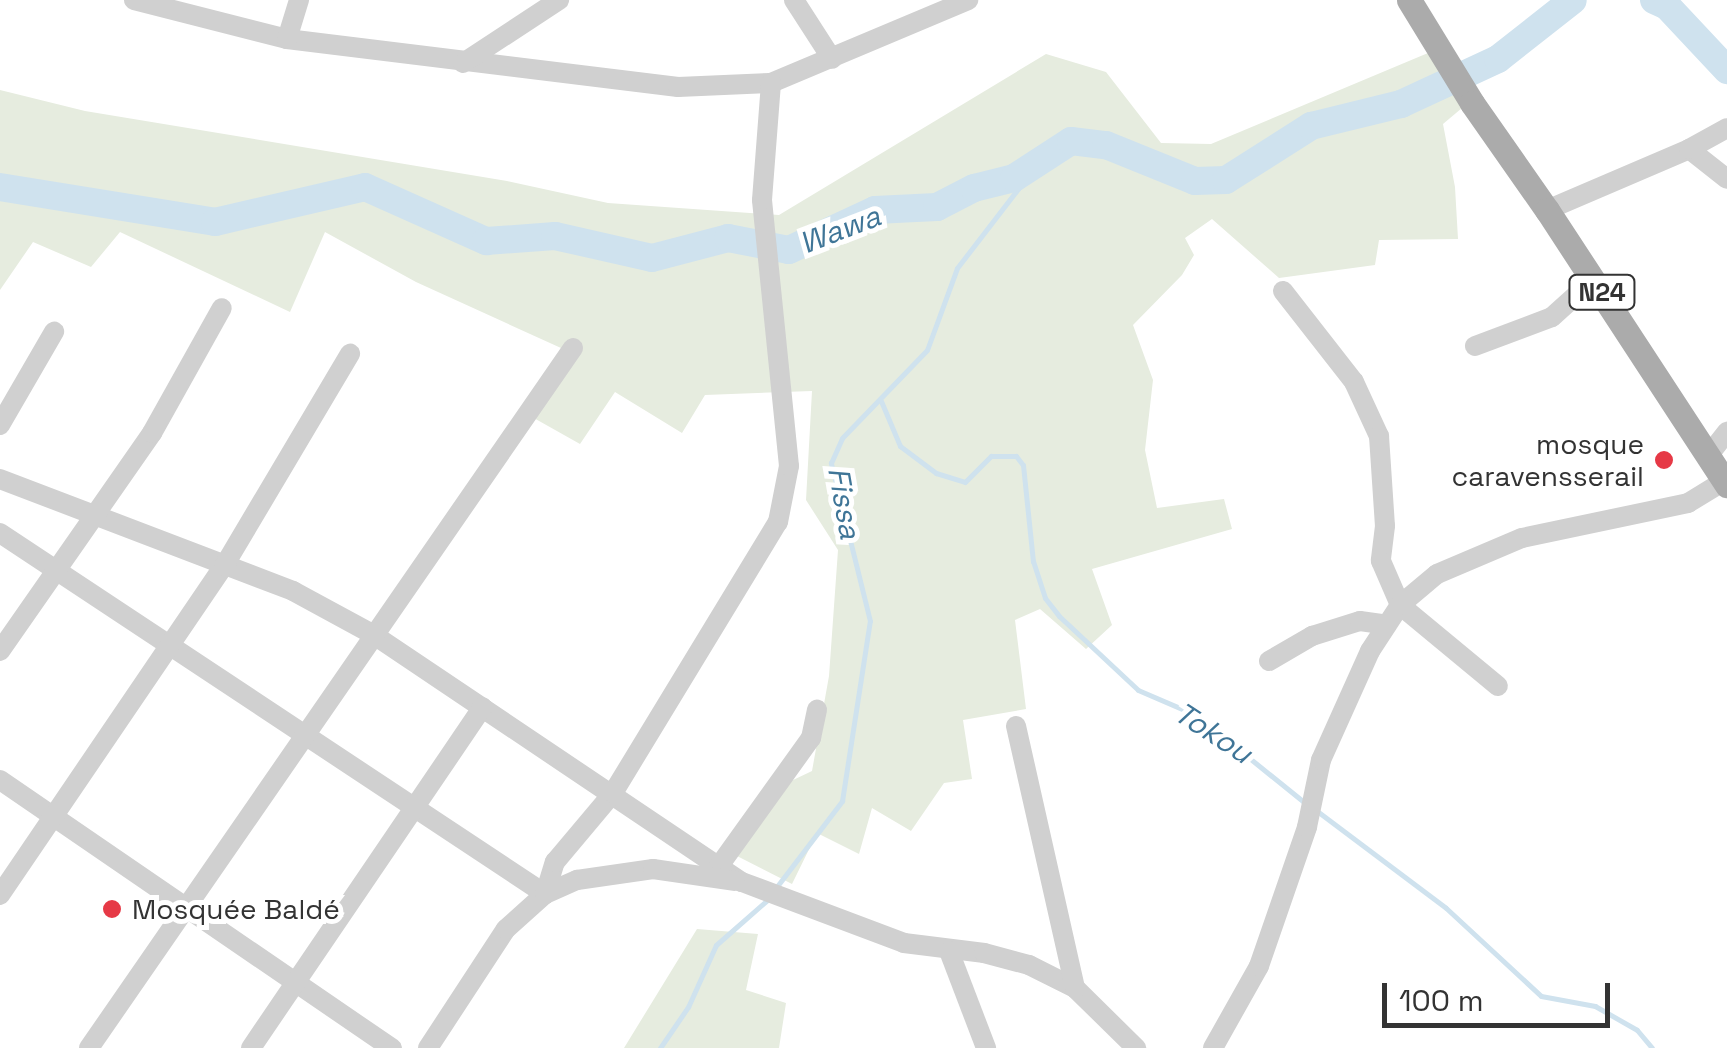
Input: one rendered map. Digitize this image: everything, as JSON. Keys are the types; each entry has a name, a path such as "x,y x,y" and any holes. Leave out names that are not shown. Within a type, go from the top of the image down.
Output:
{"main road":[{"name":"N24","path":"1409,0 1472,103 1548,210 1726,483"}],"street":[{"path":"287,39 299,0"},
{"path":"463,63 558,0"},
{"path":"795,0 832,59"},
{"path":"138,1 287,39 678,87 771,83 968,0"},
{"path":"545,894 555,862 613,793 768,545 778,522 788,466 765,226 763,174 771,83"},
{"path":"1548,210 1689,150 1727,128"},
{"path":"1689,150 1727,179"},
{"path":"1476,346 1552,317 1594,280"},
{"path":"1283,291 1354,382 1379,436 1385,526 1381,560 1400,605 1498,686"},
{"path":"0,651 152,433 222,308"},
{"path":"0,425 54,332"},
{"path":"89,1048 573,348"},
{"path":"0,895 224,566 350,354"},
{"path":"1708,456 1727,432"},
{"path":"0,479 292,592 374,635 742,882 848,925 949,951 1007,957 1075,988 1136,1048"},
{"path":"1212,1048 1258,966 1307,827 1322,760 1370,651 1400,605 1437,574 1522,538 1688,502 1726,483"},
{"path":"0,533 545,894"},
{"path":"1269,661 1312,636 1360,621 1387,625"},
{"path":"251,1048 483,707"},
{"path":"719,866 811,738 816,710"},
{"path":"1016,726 1075,988"},
{"path":"0,780 392,1048"},
{"path":"428,1048 506,930 545,894 577,880 654,869 742,882"},
{"path":"949,951 986,1048"}],"shaded area":[{"path":"1428,53 1462,108 1443,124 1455,187 1458,239 1379,240 1375,265 1279,278 1212,219 1185,238 1194,255 1182,275 1133,325 1153,380 1145,450 1157,508 1224,499 1232,529 1092,569 1112,625 1086,649 1040,609 1015,620 1026,709 963,720 972,779 944,783 911,831 872,808 859,854 817,833 792,884 737,856 791,781 812,771 829,676 838,550 806,500 812,391 705,395 682,433 615,392 580,444 532,417 561,348 416,282 325,232 290,312 120,232 91,267 33,242 0,290 0,90 85,111 507,181 608,203 779,215 1046,54 1106,72 1161,143 1211,144"},
{"path":"697,929 758,934 746,990 786,1003 779,1048 624,1048"}],"waterway":[{"name":"Wawa","path":"0,187 215,222 365,187 486,241 555,236 652,258 728,238 789,250 875,210 937,207 974,188 1014,178 1071,141 1106,145 1195,181 1226,180 1311,126 1401,104 1498,59 1573,0"},
{"name":"Wawa","path":"1654,0 1667,6 1727,70"},
{"name":"Fissa","path":"778,885 842,801 870,621 831,463 842,438 927,350 957,268 1037,164"},
{"name":"Tokou","path":"881,401 900,446 936,473 965,482 991,456 1016,456 1023,465 1033,561 1045,598 1059,616 1138,690 1196,715 1304,802"},
{"name":"Tokou","path":"1317,811 1446,908 1541,996 1595,1006 1637,1030 1652,1048"},
{"name":"Fissa","path":"660,1048 688,1007 716,945 766,901"}],"place":[{"name":"mosque caravensserail","path":"1664,460"},
{"name":"Mosquée Baldé","path":"112,909"}]}
